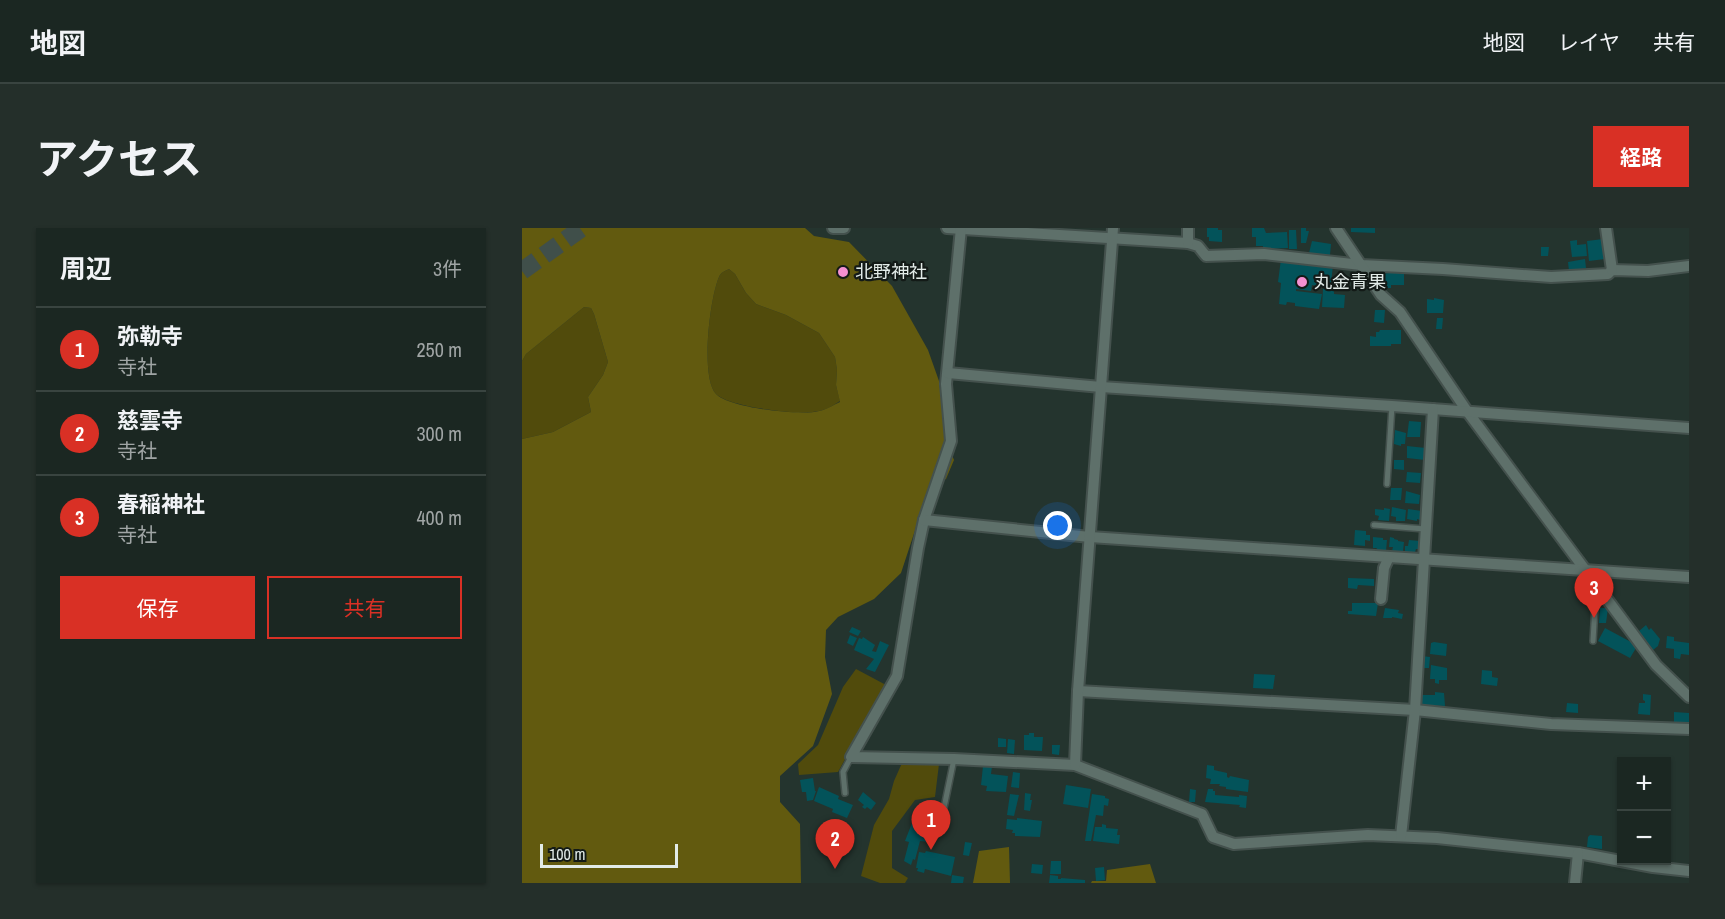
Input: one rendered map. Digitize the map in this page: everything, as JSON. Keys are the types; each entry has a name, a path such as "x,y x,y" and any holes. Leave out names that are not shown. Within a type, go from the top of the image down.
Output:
{"street":[{"path":"833,228 844,228"},
{"path":"947,228 1112,233 1188,243 1198,246 1206,256 1264,254 1361,265 1443,268 1551,277 1608,274 1612,270 1648,271 1689,266"},
{"path":"961,228 946,384 951,441 924,520 897,675 851,757 1075,765 1202,814 1213,837 1234,844 1368,835 1437,838 1578,853 1653,867 1689,871"},
{"path":"1188,228 1188,243"},
{"path":"1336,228 1381,295 1400,312 1467,411 1656,665 1689,697"},
{"path":"1606,228 1612,270"},
{"path":"1075,765 1078,691 1112,233"},
{"path":"948,374 1101,387 1689,428"},
{"path":"1401,836 1415,710 1433,409"},
{"path":"924,520 1090,537 1689,577"},
{"path":"1381,599 1384,568 1389,557"},
{"path":"1078,691 1415,710 1551,724 1689,729"},
{"path":"1575,883 1578,853"}],"lane":[{"path":"1387,484 1392,406"},
{"path":"1374,525 1425,529"},
{"path":"1593,641 1596,589 1599,587"},
{"path":"845,793 843,772 851,757"},
{"path":"939,832 954,759"}],"shaded area":[{"path":"522,228 805,228 814,236 849,242 892,286 928,350 939,381 947,443 954,460 946,479 930,485 901,573 874,599 838,617 826,630 825,657 832,694 813,746 780,776 780,802 800,824 801,883 522,883 522,439 553,432 591,412 588,397 603,375 608,362 591,308 584,307 526,354 522,361","holes":["729,269 735,274 746,293 756,304 786,315 819,333 835,357 836,385 840,402 819,411 782,412 735,403 716,394 708,371 708,337 712,301 721,274"]},
{"path":"729,269 756,304 786,315 819,333 835,357 836,385 840,401 822,410 797,412 735,403 716,394 708,371 708,337 712,301 719,277"},
{"path":"584,307 591,308 594,314 608,362 603,375 588,397 591,412 553,432 522,439 522,361 526,354"},
{"path":"856,669 886,685 838,772 799,775 798,764 818,745 843,687"},
{"path":"902,763 939,764 935,797 915,800 892,831 892,868 908,878 905,883 880,883 861,876 874,825 889,799"},
{"path":"1009,847 1010,883 973,883 979,851"},
{"path":"1150,864 1156,883 1091,883 1092,881 1106,881 1107,870"}],"building":[{"path":"1207,228 1222,230 1222,242 1209,241"},
{"path":"1252,228 1264,228 1266,233 1287,232 1288,248 1263,249 1263,246 1256,246 1256,237 1252,237"},
{"path":"1301,228 1309,231 1306,243 1301,243"},
{"path":"1351,228 1375,228 1375,233 1351,232"},
{"path":"1289,230 1296,230 1297,249 1289,249"},
{"path":"1603,239 1605,259 1589,261 1587,241"},
{"path":"1577,240 1577,245 1586,244 1587,256 1572,257 1570,241"},
{"path":"1312,241 1331,244 1330,255 1309,253"},
{"path":"1541,247 1549,247 1548,256 1541,256"},
{"name":"丸金青果","path":"1281,259 1333,265 1331,283 1325,282 1325,287 1312,285 1311,291 1296,289 1296,291 1322,294 1319,309 1295,306 1295,303 1287,302 1286,305 1279,304 1281,283 1278,282"},
{"path":"1585,259 1586,268 1569,271 1568,262"},
{"name":"北野神社","path":"841,266 849,271 845,277 837,272"},
{"path":"1373,269 1382,269 1382,274 1389,273 1389,271 1404,274 1404,285 1391,285 1391,288 1384,288 1380,277 1372,273"},
{"path":"1323,289 1334,290 1334,294 1345,295 1344,308 1322,307"},
{"path":"1434,298 1444,300 1443,313 1427,313 1427,299 1434,300"},
{"path":"1375,310 1385,310 1384,323 1374,322"},
{"path":"1437,318 1443,318 1442,329 1436,329"},
{"path":"1401,330 1401,344 1370,346 1370,336 1376,337 1376,332"},
{"path":"1409,421 1421,422 1420,437 1407,437"},
{"path":"1395,430 1406,433 1405,444 1401,446 1394,444"},
{"path":"1407,446 1426,448 1425,460 1407,458"},
{"path":"1394,460 1404,460 1404,470 1394,469"},
{"path":"1407,472 1421,473 1420,483 1406,482"},
{"path":"1391,488 1402,488 1401,500 1390,500"},
{"path":"1406,491 1420,495 1419,504 1405,503"},
{"path":"1392,507 1406,510 1405,521 1396,521 1396,517 1391,516"},
{"path":"1384,508 1390,509 1389,521 1378,520 1379,516 1375,515 1375,509 1384,510"},
{"path":"1408,509 1422,511 1420,520 1407,519"},
{"path":"1355,530 1366,531 1366,535 1370,535 1370,541 1365,540 1365,546 1354,545"},
{"path":"1373,537 1387,540 1386,551 1373,548"},
{"path":"1390,537 1404,542 1403,551 1392,551 1393,547 1389,547"},
{"path":"1409,540 1420,541 1419,549 1415,552 1405,552 1405,546 1408,546"},
{"path":"1348,578 1374,579 1374,586 1358,585 1357,589 1348,588"},
{"path":"1352,603 1378,603 1376,616 1348,614 1348,611 1352,611"},
{"path":"1385,608 1399,610 1398,613 1403,614 1402,619 1383,618"},
{"path":"1600,608 1608,608 1606,623 1599,623"},
{"path":"1646,625 1660,639 1658,646 1653,650 1639,631"},
{"path":"852,627 861,631 858,636 849,632"},
{"path":"1605,628 1631,642 1636,648 1630,658 1598,641"},
{"path":"850,635 857,638 853,646 847,643"},
{"path":"1667,636 1674,637 1674,641 1689,643 1689,655 1681,654 1680,659 1674,658 1674,649 1666,648"},
{"path":"863,637 875,645 872,651 876,652 880,641 889,645 875,672 866,669 874,659 854,650 859,638"},
{"path":"1431,643 1447,644 1446,656 1430,654"},
{"path":"1422,656 1430,657 1429,668 1421,668"},
{"path":"1431,665 1447,668 1447,680 1439,680 1439,684 1435,683 1435,679 1430,679"},
{"path":"1482,670 1492,671 1492,677 1498,678 1497,686 1481,684"},
{"path":"1254,674 1275,675 1273,689 1253,688"},
{"path":"1435,692 1444,693 1445,706 1419,703 1420,695 1435,695"},
{"path":"1643,694 1651,695 1650,715 1638,714 1639,703 1645,703"},
{"path":"1567,703 1578,704 1578,713 1566,712"},
{"path":"1674,712 1689,713 1689,723 1674,722"},
{"path":"1029,733 1034,733 1034,737 1043,737 1042,751 1024,750 1024,735 1029,735"},
{"path":"998,738 1006,739 1006,747 998,747"},
{"path":"1008,739 1015,740 1014,754 1007,753"},
{"path":"1052,745 1060,745 1059,755 1052,754"},
{"path":"1207,765 1214,766 1214,770 1227,773 1229,778 1230,776 1249,780 1248,792 1226,789 1226,787 1219,786 1220,784 1210,784 1211,779 1206,778"},
{"path":"983,766 992,766 991,774 1008,776 1006,792 986,791 987,786 981,785"},
{"path":"1013,772 1020,773 1019,788 1011,787"},
{"path":"813,778 816,791 813,800 807,801 806,792 802,792 800,780"},
{"path":"1066,785 1091,789 1088,808 1063,804"},
{"path":"819,787 853,805 847,818 814,801"},
{"path":"1190,789 1196,790 1195,802 1189,802"},
{"path":"1208,789 1213,789 1215,795 1247,796 1246,808 1239,807 1240,805 1205,802"},
{"path":"863,792 876,803 871,810 862,807 864,805 858,800"},
{"path":"1025,793 1031,794 1030,811 1024,810"},
{"path":"1010,794 1019,795 1014,816 1007,815"},
{"path":"1092,794 1109,799 1108,806 1104,805 1103,816 1096,815 1091,841 1085,841"},
{"path":"1017,818 1042,821 1040,837 1015,836 1015,833 1012,833 1013,830 1006,829 1007,819 1017,820"},
{"path":"912,823 934,829 929,842 920,841 915,860 913,859 911,865 904,861 909,842 905,841"},
{"path":"1102,824 1106,825 1106,828 1118,829 1119,844 1093,841 1095,827 1102,827"},
{"path":"1590,835 1602,836 1602,849 1587,847"},
{"path":"965,842 972,843 969,856 963,855"},
{"path":"926,851 955,857 951,876 925,869 924,873 917,871 919,852 925,853"},
{"path":"1051,861 1061,861 1061,874 1050,874"},
{"path":"1032,864 1043,865 1042,874 1031,873"},
{"path":"1104,867 1105,880 1096,881 1095,868"},
{"path":"952,875 964,877 963,883 951,883"},
{"path":"1050,875 1058,876 1058,879 1085,880 1085,883 1049,883"}],"tunnel":[{"path":"522,271 582,228"}],"place":[{"name":"北野神社","path":"843,272"},
{"name":"丸金青果","path":"1302,282"},
{"name":"春稲神社","path":"1594,618"},
{"name":"弥勒寺","path":"931,850"},
{"name":"慈雲寺","path":"835,869"}]}
